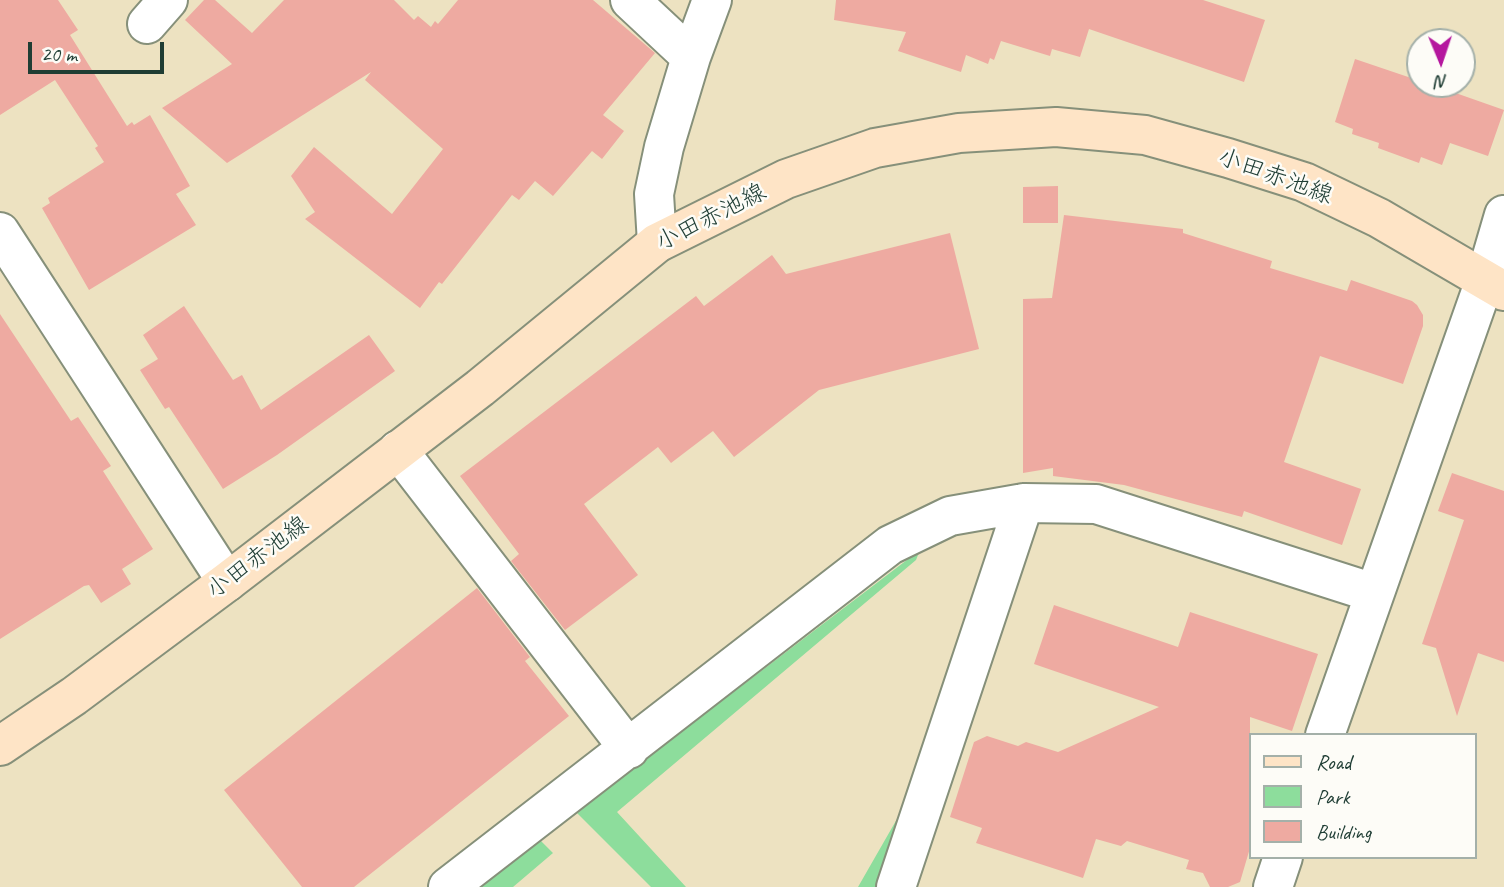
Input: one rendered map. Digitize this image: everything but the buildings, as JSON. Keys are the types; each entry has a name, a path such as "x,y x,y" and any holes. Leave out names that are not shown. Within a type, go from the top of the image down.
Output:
{"street":[{"path":"630,0 691,57"},
{"path":"657,243 654,194 664,148 691,57 712,0"},
{"name":"小田赤池線","path":"0,746 74,696 227,582 480,388 657,243 786,179 875,148 959,133 1056,127 1145,135 1304,183 1379,218 1495,286"},
{"path":"1326,733 1374,593 1495,286 1504,215"},
{"path":"0,232 227,582"},
{"path":"398,450 629,749"},
{"path":"448,887 890,545 950,516 1024,503 1096,504 1374,593"},
{"path":"896,887 1024,503"},
{"path":"1273,887 1282,859"}],"green space":[{"path":"920,550 916,560 617,812 686,887 651,887 576,812"},
{"path":"905,805 877,887 858,887"},
{"path":"541,841 553,853 513,887 479,887"}]}
